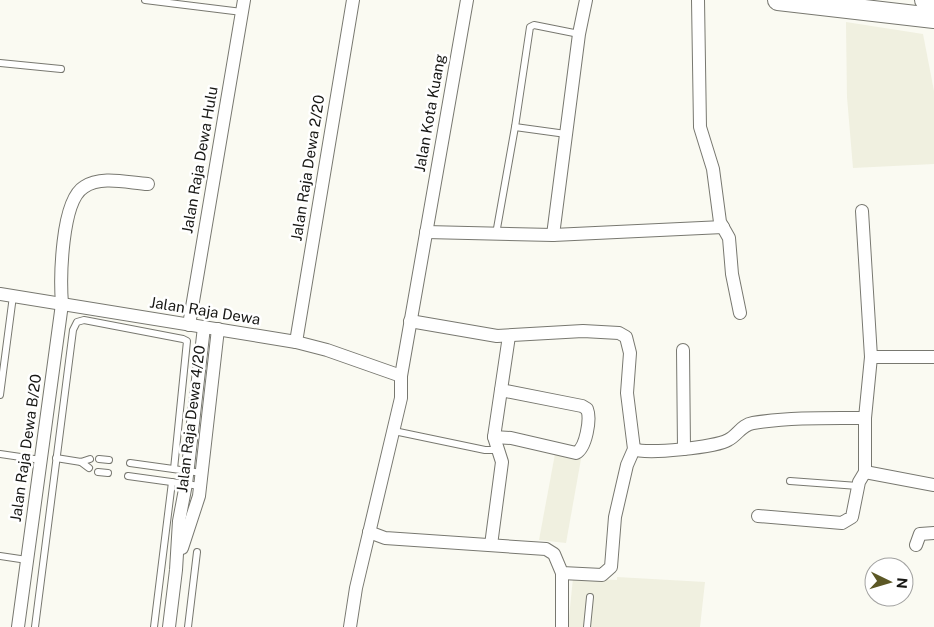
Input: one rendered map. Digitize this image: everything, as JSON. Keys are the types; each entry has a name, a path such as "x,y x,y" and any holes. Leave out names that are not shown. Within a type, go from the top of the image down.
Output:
{"main road":[{"path":"778,0 934,18"},
{"path":"925,0 934,1"}],"street":[{"name":"Jalan Raja Dewa 2/20","path":"296,342 353,0"},
{"name":"Jalan Kota Kuang","path":"350,627 356,588 401,398 400,376 466,0"},
{"path":"553,235 579,34 586,0"},
{"path":"698,0 700,127 713,169 718,215 729,238 732,274 740,313"},
{"name":"Jalan Raja Dewa Hulu","path":"189,325 243,6"},
{"name":"Jalan Raja Dewa B/20","path":"18,627 62,304 60,280 70,209 75,194 85,186 97,182 148,184"},
{"path":"758,516 842,523 852,517 858,486 865,472 865,418 871,357 862,211"},
{"path":"426,232 553,235 723,227"},
{"name":"Jalan Raja Dewa","path":"0,294 296,342 327,350 400,376"},
{"path":"410,321 484,334 509,336 583,331 619,333 626,337 630,353 627,393 634,449 625,472 615,517 611,567 602,575 562,573"},
{"name":"Jalan Raja Dewa 4/20","path":"169,627 176,570 179,521 187,477 204,327"},
{"name":"Jalan Raja Dewa 4/20","path":"176,570 198,502 218,329"},
{"path":"491,545 502,468 501,456 494,437 509,336"},
{"path":"683,350 684,449"},
{"path":"871,357 934,358"},
{"path":"494,437 511,438 576,453 582,446 588,416 587,409 582,406 501,390"},
{"path":"634,449 642,452 684,449 728,441 741,428 751,423 808,418 865,418"},
{"path":"865,472 934,485"},
{"path":"370,532 385,538 551,550 562,573 562,627"},
{"path":"916,545 920,534 934,533"}],"lane":[{"path":"145,0 210,8 243,6"},
{"path":"210,8 211,0"},
{"path":"496,234 530,27 534,25 579,34"},
{"path":"0,62 61,69"},
{"path":"515,127 566,134"},
{"path":"0,395 14,296"},
{"path":"35,627 73,330 77,322 84,320 183,338 187,341 174,469"},
{"path":"394,432 485,450 498,450"},
{"path":"0,454 41,460"},
{"path":"56,458 81,462 90,459"},
{"path":"99,459 110,460"},
{"path":"81,462 89,468"},
{"path":"130,463 174,469 187,477 201,479"},
{"path":"98,472 108,474"},
{"path":"128,476 172,482 187,477 201,479"},
{"path":"154,627 172,482"},
{"path":"790,482 858,486"},
{"path":"188,627 197,552"},
{"path":"0,556 27,560"},
{"path":"587,627 590,597"}],"shaded area":[{"path":"846,22 923,34 934,91 934,164 853,168 847,97"},
{"path":"555,454 581,459 566,543 539,540"},
{"path":"617,577 705,582 700,627 568,627 573,578 617,580"}]}
